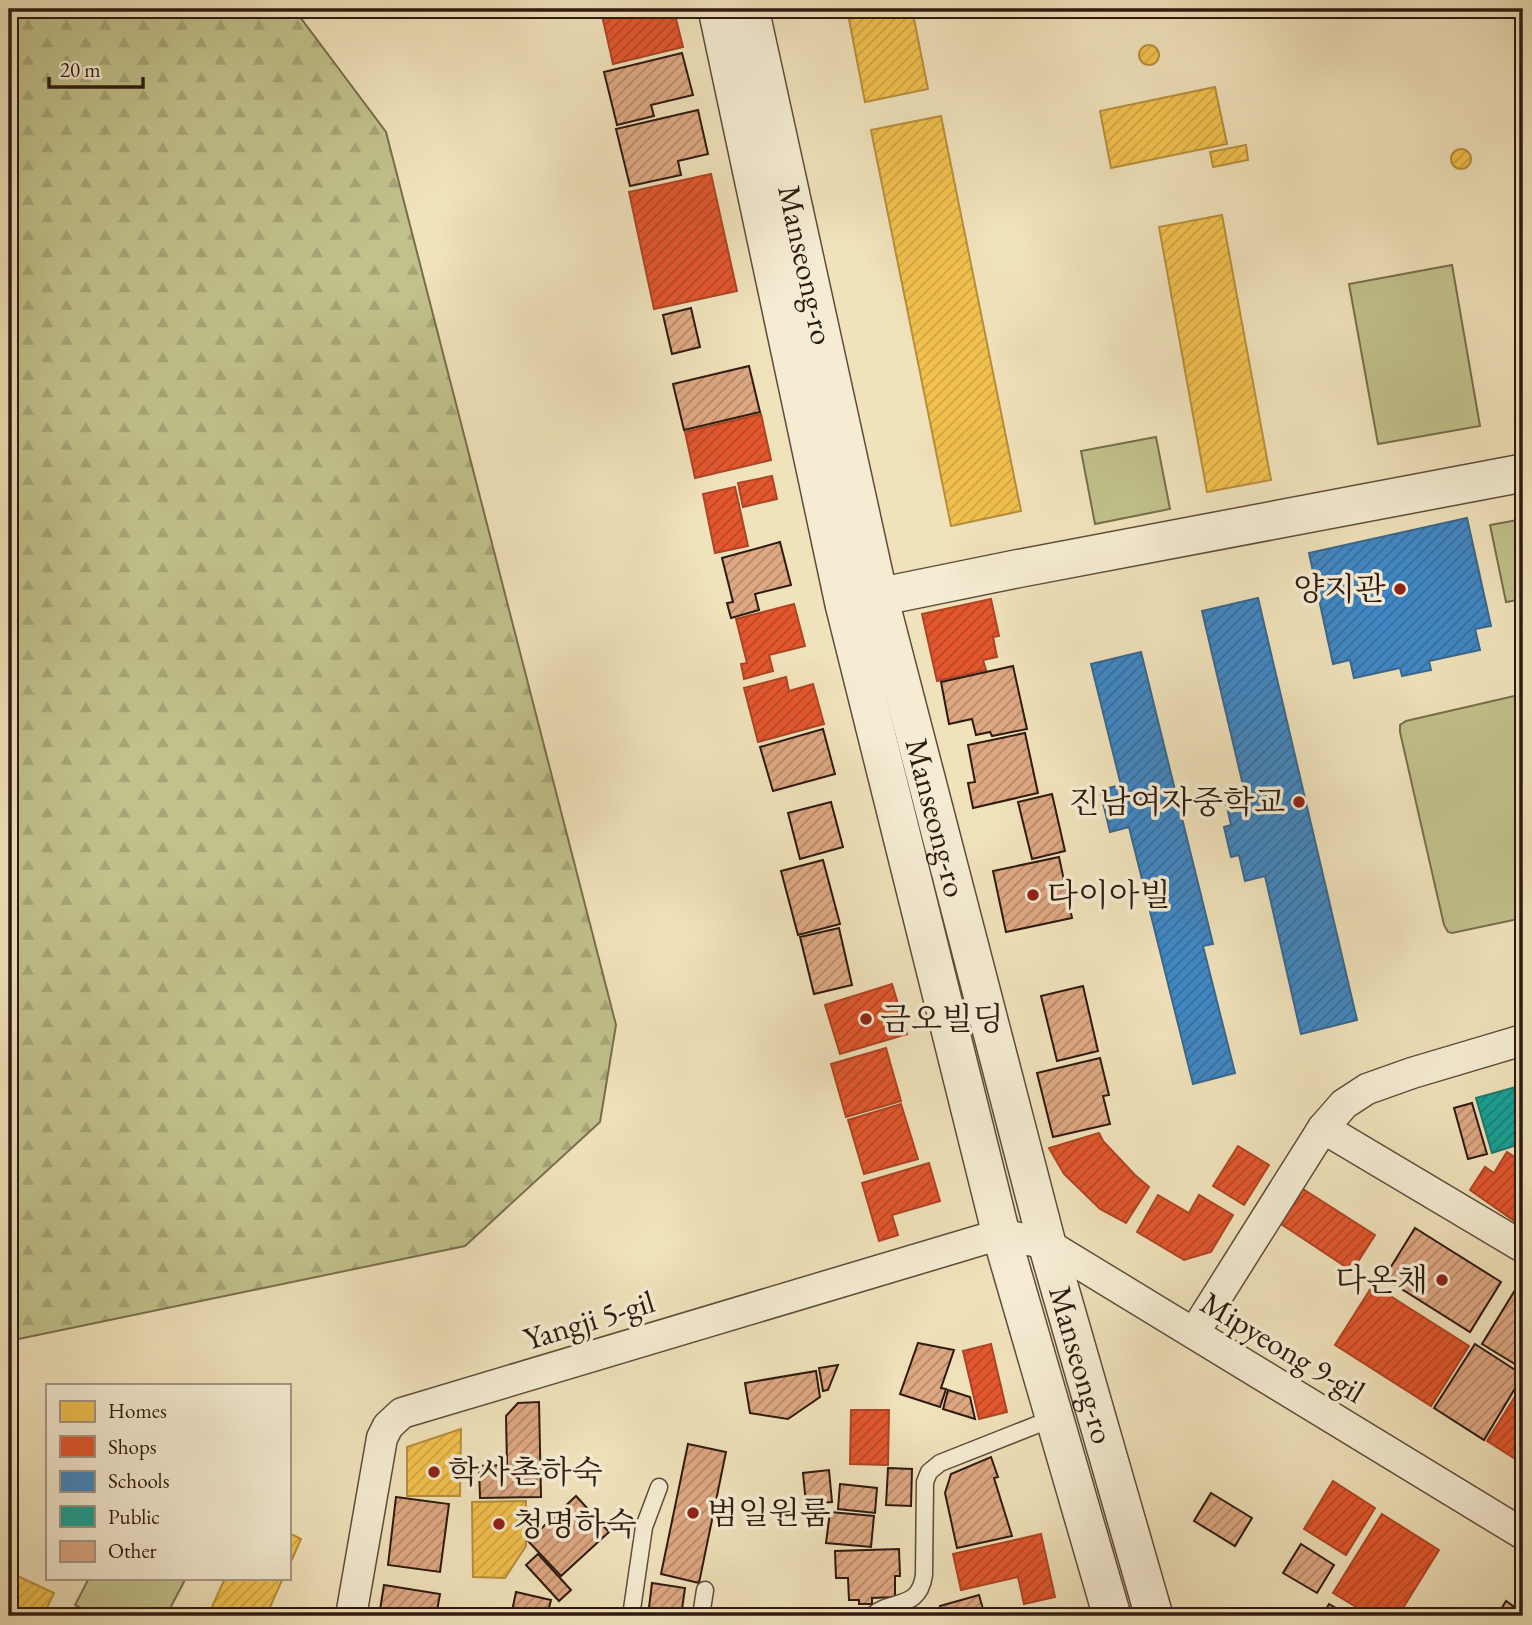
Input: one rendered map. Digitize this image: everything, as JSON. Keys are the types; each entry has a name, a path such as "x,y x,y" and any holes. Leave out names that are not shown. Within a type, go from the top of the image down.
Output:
{"street":[{"name":"Manseong-ro","path":"717,9 862,601 1001,1234 1112,1616"},
{"name":"Manseong-ro","path":"750,9 862,601 1154,1616"},
{"path":"862,601 1016,569 1523,473"},
{"path":"1194,1333 1323,1128 1344,1104 1367,1089 1523,1040"},
{"path":"1323,1128 1523,1247"},
{"name":"Mipyeong 9-gil","path":"1001,1234 1047,1244 1523,1534"},
{"name":"Yangji 5-gil","path":"352,1616 382,1438 388,1426 402,1413 1001,1234"}],"lane":[{"path":"872,1616 907,1602 921,1586 924,1575 925,1482 929,1472 940,1463 1054,1418"},
{"path":"631,1616 644,1527 659,1487"},
{"path":"701,1616 705,1590"}],"green space":[{"path":"9,9 294,9 386,132 616,1025 600,1122 465,1246 9,1341"},
{"path":"1452,265 1480,426 1378,444 1349,284"},
{"path":"1156,437 1170,509 1095,524 1081,451"},
{"path":"1523,519 1523,599 1506,602 1490,525"},
{"path":"1523,694 1523,918 1448,932 1444,925 1400,725 1406,721"},
{"path":"88,1580 185,1580 166,1616 96,1616 75,1605"}],"building: Homes":[{"path":"847,9 912,9 928,89 865,102"},
{"path":"1145,45 1153,45 1159,55 1153,65 1145,65 1139,59 1139,51"},
{"path":"1215,87 1227,144 1111,168 1100,111"},
{"path":"941,116 1021,511 951,526 871,130"},
{"path":"1246,145 1248,160 1213,167 1210,152"},
{"path":"1457,149 1465,149 1471,159 1465,169 1457,169 1451,163 1451,155"},
{"path":"1222,215 1271,480 1207,492 1159,227"},
{"name":"학사촌하숙","path":"461,1429 460,1496 407,1496 407,1447"},
{"name":"청명하숙","path":"526,1501 526,1546 505,1578 473,1577 472,1502"},
{"path":"290,1534 301,1539 290,1564"},
{"path":"9,1572 54,1593 43,1616 9,1616"},
{"path":"224,1580 282,1580 266,1616 208,1616"}],"building: Shops":[{"path":"626,9 627,14 665,9 667,17 675,15 683,47 613,64 601,11"},
{"path":"711,174 737,291 654,309 629,192"},
{"path":"761,414 771,460 695,478 685,432"},
{"path":"772,476 777,499 743,507 738,483"},
{"path":"735,487 748,546 715,553 703,494"},
{"path":"991,599 999,636 993,637 997,657 983,660 986,670 937,681 922,614"},
{"path":"794,604 805,646 769,655 773,671 744,679 741,664 747,663 736,619"},
{"path":"786,677 789,691 813,684 824,724 758,742 744,688"},
{"name":"금오빌딩","path":"892,984 907,1034 840,1054 825,1005"},
{"path":"886,1048 901,1101 846,1117 831,1064"},
{"path":"901,1104 918,1159 864,1174 848,1120"},
{"path":"1099,1133 1103,1141 1149,1187 1126,1223 1100,1209 1064,1174 1049,1148"},
{"path":"1238,1146 1269,1165 1244,1205 1213,1186"},
{"path":"1507,1152 1523,1162 1523,1227 1470,1190 1485,1167 1494,1173"},
{"path":"929,1163 940,1201 892,1215 898,1235 879,1241 862,1183"},
{"path":"1303,1189 1375,1235 1352,1271 1281,1224"},
{"path":"1158,1195 1189,1213 1199,1195 1233,1215 1211,1252 1184,1260 1137,1232"},
{"path":"1373,1285 1469,1346 1431,1406 1335,1345"},
{"path":"991,1344 1007,1412 979,1419 963,1351"},
{"path":"1523,1384 1523,1464 1487,1441"},
{"path":"851,1410 889,1410 888,1465 850,1464"},
{"path":"1333,1481 1375,1508 1346,1555 1304,1529"},
{"path":"1382,1514 1439,1550 1398,1616 1371,1616 1333,1593"},
{"path":"1041,1534 1055,1597 1024,1604 1018,1577 961,1590 953,1554"}],"building: Schools":[{"name":"양지관","path":"1467,518 1491,626 1475,629 1480,650 1429,661 1431,670 1402,676 1400,668 1354,678 1350,660 1333,664 1309,553"},
{"path":"1258,598 1357,1020 1301,1034 1265,876 1245,881 1239,855 1231,857 1224,827 1231,825 1226,803 1246,798 1202,611"},
{"path":"1141,652 1213,944 1203,946 1235,1073 1193,1084 1129,827 1110,832 1100,790 1121,785 1091,664"}],"building: Public":[{"path":"1523,1085 1523,1143 1492,1153 1476,1098"}],"building: Other":[{"path":"682,53 693,95 651,105 654,116 617,125 604,72"},
{"path":"698,110 708,154 678,161 681,175 630,186 616,129"},
{"path":"691,308 700,347 672,354 663,315"},
{"path":"749,366 760,412 684,430 673,384"},
{"path":"780,542 791,585 755,594 759,610 731,618 727,603 733,602 722,558"},
{"path":"1013,666 1027,729 992,736 990,732 976,735 972,719 949,724 941,682"},
{"path":"823,729 835,774 773,791 760,747"},
{"path":"1025,733 1038,793 973,808 968,783 975,782 968,745"},
{"path":"1052,794 1065,851 1032,859 1018,802"},
{"path":"831,802 843,847 800,859 788,813"},
{"name":"다이아빌","path":"1059,857 1072,918 1006,932 993,871"},
{"path":"823,860 840,924 798,935 781,871"},
{"path":"839,928 852,985 814,994 800,937"},
{"path":"1083,986 1098,1051 1057,1061 1041,996"},
{"path":"1100,1058 1109,1095 1103,1096 1110,1124 1053,1137 1037,1073"},
{"path":"1472,1103 1487,1154 1468,1159 1454,1108"},
{"name":"다온채","path":"1415,1228 1501,1282 1470,1332 1384,1278"},
{"path":"1523,1277 1523,1369 1482,1344"},
{"path":"918,1343 954,1350 941,1388 946,1389 940,1407 900,1394"},
{"path":"1475,1344 1523,1375 1484,1440 1434,1408"},
{"path":"838,1365 828,1390 823,1391 819,1368"},
{"path":"816,1371 820,1397 788,1419 750,1413 745,1383"},
{"path":"948,1390 970,1397 975,1419 943,1409"},
{"path":"539,1402 541,1497 480,1498 479,1466 507,1465 506,1416 518,1403"},
{"name":"범일원룸","path":"688,1444 726,1452 699,1583 661,1574"},
{"path":"991,1457 998,1477 994,1478 1012,1536 957,1548 945,1493 951,1474"},
{"path":"888,1468 912,1469 911,1506 886,1505"},
{"path":"829,1470 832,1502 806,1504 803,1473"},
{"path":"840,1484 877,1488 875,1513 838,1509"},
{"path":"1211,1493 1252,1518 1235,1546 1194,1521"},
{"path":"576,1496 609,1532 561,1576 528,1541"},
{"path":"396,1497 449,1504 440,1572 388,1565"},
{"path":"830,1512 874,1516 871,1547 826,1543"},
{"path":"1301,1544 1334,1565 1317,1593 1283,1573"},
{"path":"899,1549 900,1576 895,1576 895,1597 872,1598 872,1604 859,1604 859,1600 849,1600 848,1578 836,1578 835,1551"},
{"path":"538,1554 571,1590 559,1601 526,1565"},
{"path":"652,1583 685,1588 681,1616 648,1616"},
{"path":"384,1585 440,1594 436,1616 379,1616"},
{"path":"516,1592 551,1600 547,1616 511,1616"},
{"path":"979,1595 985,1616 943,1616 940,1606"},
{"path":"1521,1600 1523,1616 1497,1616 1506,1601 1516,1608"},
{"path":"904,1604 921,1616 895,1616"},
{"path":"1329,1604 1350,1616 1322,1616"}],"place":[{"name":"양지관","path":"1400,589"},
{"name":"진남여자중학교","path":"1299,802"},
{"name":"다이아빌","path":"1033,895"},
{"name":"금오빌딩","path":"866,1019"},
{"name":"다온채","path":"1442,1280"},
{"name":"학사촌하숙","path":"434,1472"},
{"name":"범일원룸","path":"693,1513"},
{"name":"청명하숙","path":"499,1524"}]}
